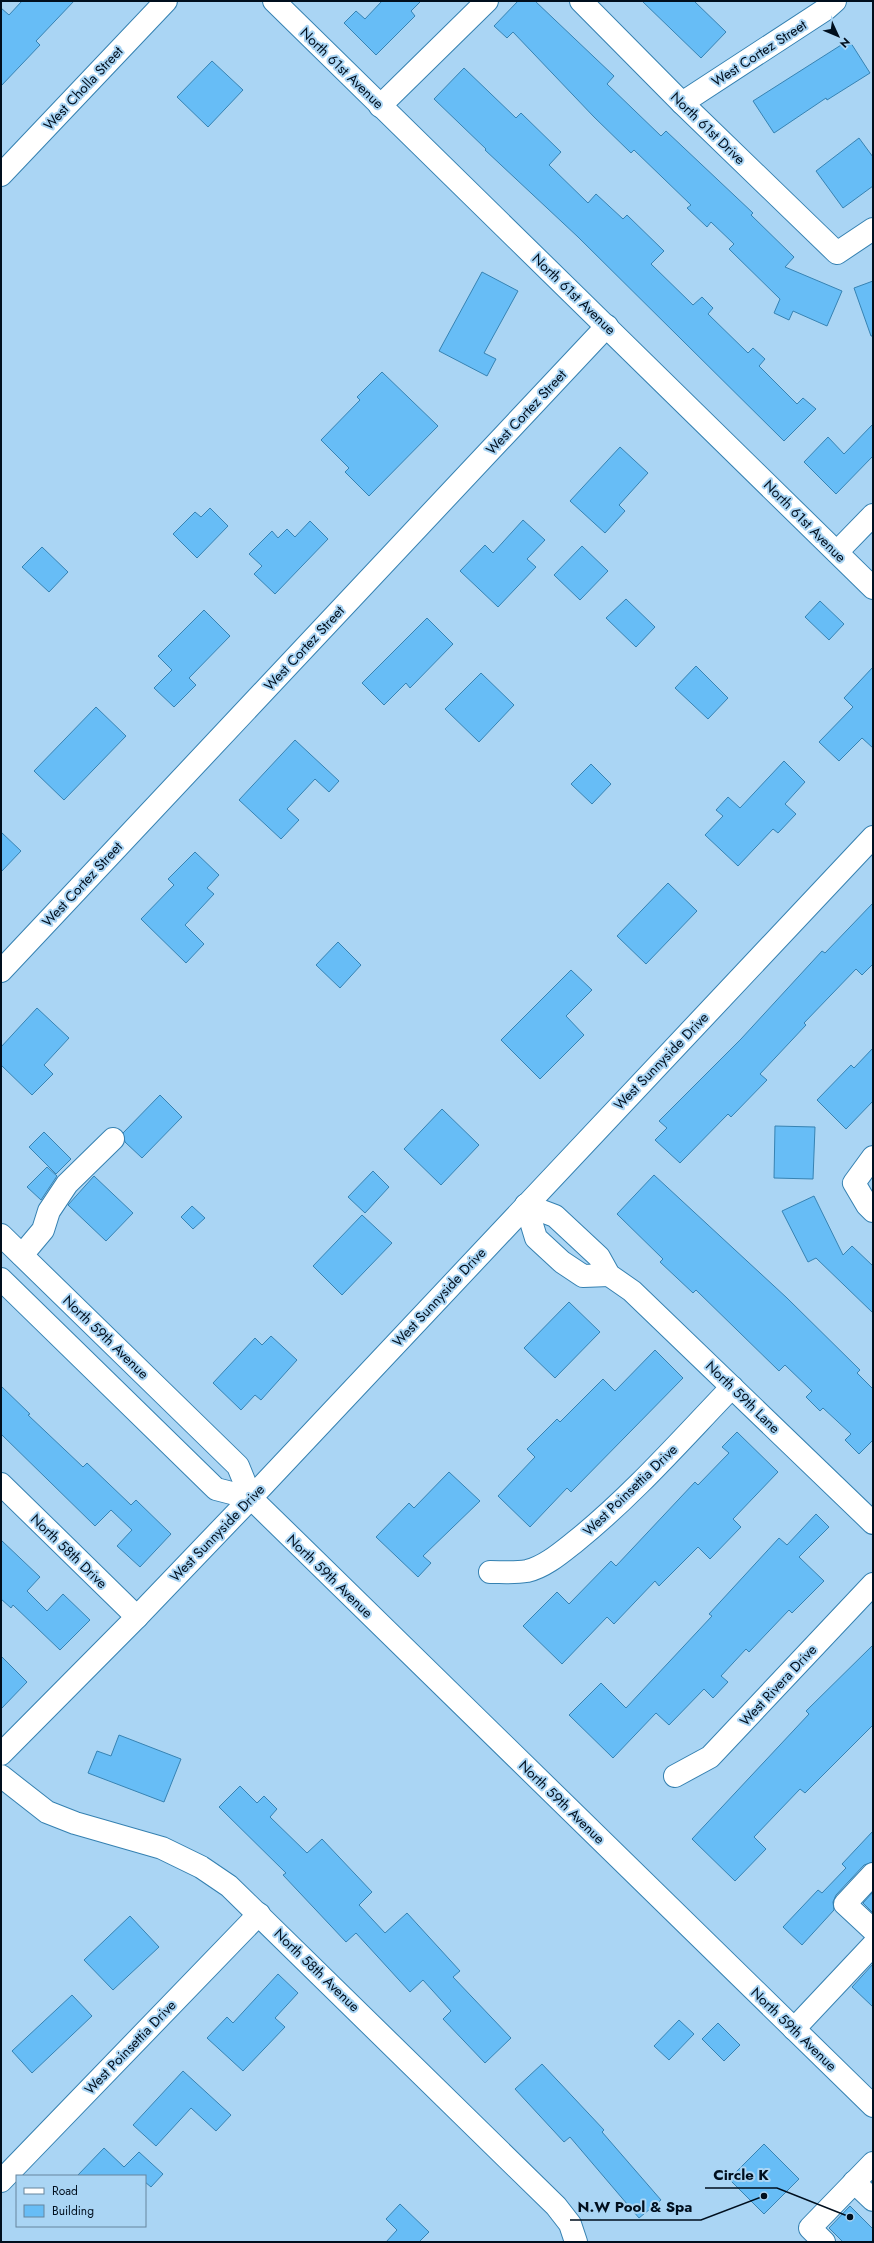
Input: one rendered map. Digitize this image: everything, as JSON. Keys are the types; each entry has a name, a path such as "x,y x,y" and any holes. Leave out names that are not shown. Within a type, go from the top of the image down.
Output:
{"street":[{"name":"West Cholla Street","path":"1,175 166,1"},
{"name":"North 61st Avenue","path":"274,1 873,588"},
{"path":"380,106 487,1"},
{"name":"North 61st Drive","path":"582,1 682,103 837,253 873,229"},
{"name":"West Cortez Street","path":"682,103 826,9 835,1"},
{"name":"West Cortez Street","path":"1,971 607,326"},
{"path":"837,552 873,515"},
{"name":"West Sunnyside Drive","path":"1,1754 138,1617 873,837"},
{"path":"22,1255 43,1230 50,1211 67,1184 113,1139"},
{"path":"873,1157 854,1183 867,1205 873,1211"},
{"path":"526,1205 536,1238 570,1268 582,1276 609,1276"},
{"name":"North 59th Lane","path":"526,1205 555,1216 599,1257 609,1276 632,1291 873,1523"},
{"name":"North 59th Avenue","path":"1,1235 238,1466 251,1498 873,2106"},
{"path":"570,1268 590,1249"},
{"name":"North 59th Avenue","path":"1,1279 216,1489 251,1498"},
{"name":"West Poinsettia Drive","path":"490,1572 527,1571 547,1562 564,1550 604,1518 637,1487 732,1387"},
{"name":"North 58th Drive","path":"1,1484 138,1617"},
{"name":"West Rivera Drive","path":"676,1776 710,1757 873,1584"},
{"name":"North 58th Avenue","path":"1,1776 47,1812 75,1823 162,1848 201,1867 229,1886 260,1914 556,2206 570,2224 576,2242"},
{"path":"873,1874 845,1904 873,1930"},
{"name":"West Poinsettia Drive","path":"1,2181 260,1914"},
{"path":"794,2029 873,1945"},
{"path":"824,2242 810,2228 873,2163"},
{"path":"854,2182 873,2200"}],"building":[{"path":"22,1 74,1 36,41 40,45 1,86 1,8 9,15"},
{"path":"382,1 421,1 411,11 415,16 376,55 344,23 356,11 365,19"},
{"path":"518,1 535,1 614,76 607,84 661,136 666,131 753,213 751,215 794,257 785,267 842,291 827,326 793,311 789,320 774,313 780,299 729,249 734,244 711,222 707,227 687,208 691,205 634,150 631,153 594,117 513,32 507,38 494,26"},
{"path":"642,1 694,1 726,32 701,58"},
{"path":"849,40 870,73 827,100 826,98 774,133 753,101"},
{"path":"212,61 243,90 208,127 177,97"},
{"path":"464,68 516,118 521,113 561,152 549,165 588,203 596,194 623,219 627,215 664,251 651,264 693,305 702,297 713,308 708,314 748,353 753,348 765,359 759,366 797,404 803,398 816,409 784,441 578,237 485,150 486,149 434,99"},
{"path":"859,138 873,157 873,186 843,208 816,171"},
{"path":"482,272 518,291 484,353 496,359 487,376 439,351"},
{"path":"873,281 873,336 871,336 854,288"},
{"path":"382,372 438,426 369,496 345,472 349,468 321,440 360,400 357,397"},
{"path":"873,424 873,456 836,494 804,462 828,437 844,454"},
{"path":"620,447 648,473 619,505 625,511 605,533 570,501"},
{"path":"210,508 228,526 197,558 173,534 195,512 201,517"},
{"path":"523,520 545,540 527,559 536,567 498,607 460,571 485,545 493,553"},
{"path":"310,521 328,539 275,594 254,574 262,566 249,554 272,531 278,538 287,529 295,537"},
{"path":"582,546 608,571 580,600 554,575"},
{"path":"42,547 68,572 49,592 22,567"},
{"path":"626,599 655,627 636,647 606,618"},
{"path":"820,601 844,624 829,640 805,617"},
{"path":"204,610 230,636 189,678 196,685 174,707 154,688 172,670 158,656"},
{"path":"427,618 453,644 410,688 406,683 384,705 362,683"},
{"path":"696,666 728,698 708,719 675,688"},
{"path":"873,667 873,748 862,738 839,761 819,742 853,707 844,698"},
{"path":"481,673 514,705 479,742 445,709"},
{"path":"96,707 126,736 64,800 34,771"},
{"path":"295,740 339,781 329,792 315,779 287,809 299,820 281,839 239,800"},
{"path":"784,761 805,782 785,804 796,814 778,833 773,829 738,866 705,835 723,816 716,810 728,797 740,808"},
{"path":"591,764 611,784 592,804 571,784"},
{"path":"1,832 21,851 1,872"},
{"path":"195,852 219,875 207,888 214,894 185,925 204,944 186,963 141,919 174,885 168,879"},
{"path":"668,883 697,911 646,964 617,936"},
{"path":"873,903 873,964 862,975 856,969 804,1023 806,1025 760,1074 767,1080 731,1117 728,1114 680,1163 655,1140 667,1128 659,1121 741,1039 822,951 825,953"},
{"path":"338,942 361,965 340,988 316,965"},
{"path":"571,970 592,990 566,1016 584,1035 540,1079 501,1040"},
{"path":"37,1008 69,1038 44,1065 53,1074 32,1095 1,1065 1,1047"},
{"path":"873,1048 873,1101 846,1129 817,1100 851,1065 854,1068"},
{"path":"160,1095 182,1117 142,1158 125,1142 123,1133"},
{"path":"442,1109 479,1145 441,1185 404,1149"},
{"path":"775,1126 815,1127 813,1179 774,1178"},
{"path":"44,1132 71,1159 56,1174 29,1147"},
{"path":"47,1167 57,1176 41,1200 27,1187"},
{"path":"373,1171 389,1187 365,1213 348,1197"},
{"path":"654,1175 787,1298 860,1370 857,1373 873,1389 873,1440 859,1454 845,1440 851,1434 823,1408 820,1411 806,1397 812,1391 785,1365 779,1371 696,1290 693,1293 660,1262 663,1259 617,1214"},
{"path":"94,1176 133,1213 106,1241 68,1205"},
{"path":"814,1196 843,1255 852,1246 873,1266 873,1313 816,1258 808,1262 782,1211"},
{"path":"192,1206 205,1218 193,1229 181,1217"},
{"path":"362,1215 392,1243 342,1295 313,1266"},
{"path":"569,1302 600,1332 555,1378 524,1348"},
{"path":"271,1336 297,1360 261,1400 255,1395 241,1410 213,1383 255,1338 262,1345"},
{"path":"655,1350 683,1378 571,1492 567,1488 530,1527 498,1496 535,1457 527,1449 557,1419 560,1422 603,1379 615,1391"},
{"path":"1,1386 30,1414 28,1415 83,1467 87,1463 131,1505 136,1500 171,1534 140,1567 117,1546 132,1530 111,1510 95,1526 1,1434"},
{"path":"737,1432 778,1472 733,1519 741,1527 710,1559 698,1547 659,1586 655,1581 614,1624 607,1617 562,1664 523,1626 557,1592 569,1604 611,1561 616,1566 695,1482 698,1485 729,1453 722,1447"},
{"path":"449,1472 480,1501 423,1556 431,1563 418,1577 376,1537 409,1503 414,1508"},
{"path":"816,1514 829,1527 799,1557 824,1581 792,1613 789,1610 749,1652 746,1649 721,1676 728,1682 713,1698 704,1689 669,1725 656,1713 613,1758 569,1715 601,1683 626,1708 712,1616 709,1614 779,1538 787,1545"},
{"path":"1,1540 40,1577 27,1591 47,1611 63,1594 90,1620 60,1650 13,1605 11,1608 1,1599"},
{"path":"873,1645 873,1725 805,1793 800,1789 754,1837 766,1849 735,1881 692,1839 809,1714 806,1711"},
{"path":"1,1656 27,1682 1,1709"},
{"path":"119,1735 181,1759 164,1802 88,1773 97,1751 111,1756"},
{"path":"240,1786 257,1803 264,1796 277,1809 270,1817 307,1853 322,1839 372,1892 359,1905 385,1933 407,1913 460,1971 453,1977 511,2038 485,2063 443,2019 451,2011 423,1980 410,1992 356,1933 346,1942 283,1875 286,1873 219,1807"},
{"path":"873,1831 873,1862 864,1865 836,1895 833,1902 834,1910 802,1945 783,1927 818,1890 822,1893 846,1868 842,1864"},
{"path":"873,1892 873,1913 863,1903"},
{"path":"130,1916 159,1947 113,1990 84,1960"},
{"path":"873,1964 873,2007 852,1987"},
{"path":"278,1974 298,1993 275,2018 285,2027 243,2071 207,2038 227,2017 233,2023"},
{"path":"72,1995 92,2016 32,2073 12,2051"},
{"path":"679,2020 694,2034 669,2060 654,2046"},
{"path":"718,2023 740,2045 724,2061 702,2039"},
{"path":"542,2064 604,2130 602,2132 661,2200 639,2218 570,2137 564,2142 515,2089"},
{"path":"183,2071 231,2115 216,2131 191,2108 156,2146 133,2125"},
{"path":"764,2144 799,2179 764,2214 729,2179"},
{"path":"104,2148 124,2167 139,2152 163,2174 151,2187 146,2183 146,2175 78,2175"},
{"path":"400,2204 429,2232 419,2242 386,2242 397,2230 386,2219"},
{"path":"850,2206 873,2229 873,2242 843,2242 829,2228"}],"place":[{"name":"N.W Pool & Spa","path":"764,2196"},
{"name":"Circle K","path":"850,2217"}]}
